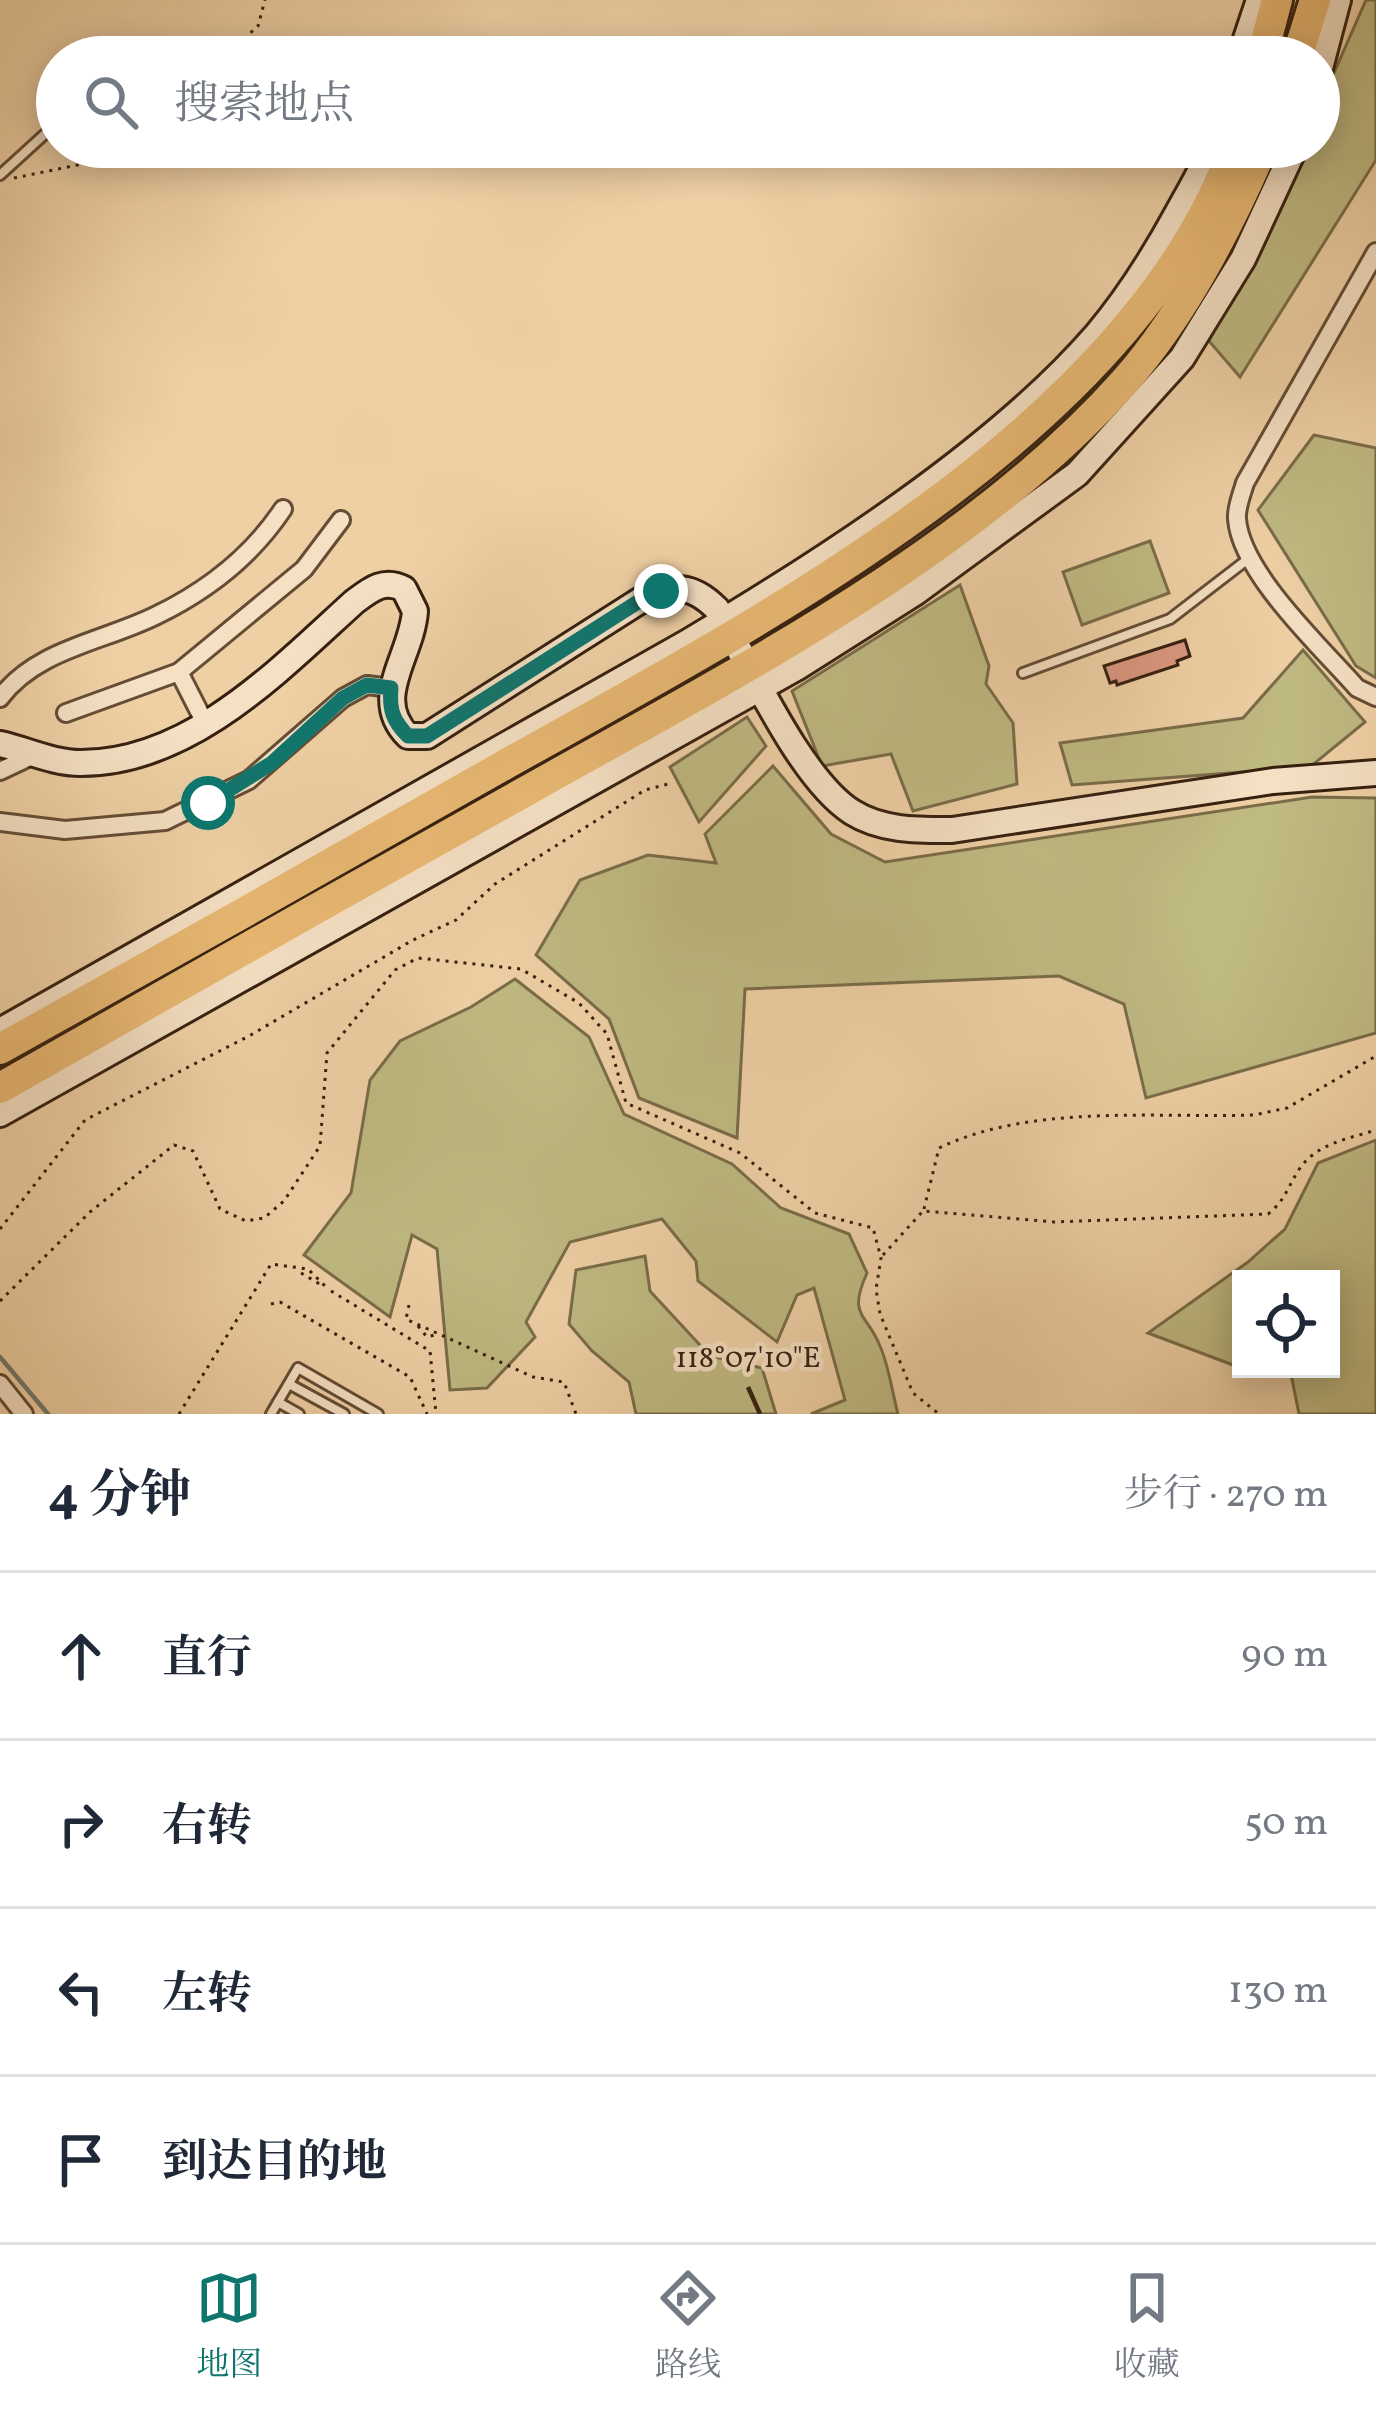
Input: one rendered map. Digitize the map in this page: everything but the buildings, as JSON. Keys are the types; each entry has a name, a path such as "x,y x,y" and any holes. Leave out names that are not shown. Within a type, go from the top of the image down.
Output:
{"highway":[{"path":"1268,36 1277,0"},
{"path":"1304,36 1316,0"},
{"path":"0,1049 728,628 940,500 1030,426 1100,357 1170,274 1226,168"},
{"path":"0,1088 756,676 902,569 1058,449 1127,378 1192,286 1252,168"},
{"path":"0,1060 73,1008"}],"street":[{"path":"1247,36 1259,0"},
{"path":"1328,36 1338,0"},
{"path":"0,1031 728,628 1019,411 1096,336 1148,267 1199,168"},
{"path":"0,1114 756,676 916,592 1077,474 1182,358 1244,259 1285,168"},
{"path":"1376,253 1245,483 1236,514 1241,542 1254,570 1357,688 1376,697"},
{"path":"0,698 26,670 155,616 218,580 267,533 283,509"},
{"path":"66,713 179,672 304,569 341,520"},
{"path":"2,747 76,763 125,759 166,747 206,725 354,602 388,583 404,589 415,611 389,706 408,736 427,736 641,600 661,591 683,589 701,593 728,628 812,772 852,812 900,830 952,830 1273,781 1376,773"},
{"path":"179,672 206,725"},
{"path":"0,822 65,830 165,821 249,780 343,698 367,685 391,688"},
{"path":"0,1384 24,1414"}],"lane":[{"path":"0,178 36,144"},
{"path":"1023,674 1170,619 1249,559"},
{"path":"272,1414 298,1368 378,1414"},
{"path":"289,1384 344,1414"},
{"path":"278,1402 299,1414"}],"path":[{"path":"247,36 258,26 265,0"},
{"path":"0,178 56,168"},
{"path":"0,1229 85,1120 249,1036 456,920 495,884 645,790 668,784"},
{"path":"0,1301 90,1212 174,1145 193,1151 220,1209 246,1221 264,1218 284,1201 320,1146 327,1053 394,970 418,958 521,968 579,1004 608,1034 626,1103 740,1153 815,1213 873,1228 881,1258 876,1288 880,1314 913,1393 939,1414"},
{"path":"881,1258 923,1211 938,1148 977,1130 1036,1120 1254,1115 1287,1108 1376,1056"},
{"path":"923,1211 1054,1222 1268,1214 1284,1202 1310,1156 1324,1146 1376,1130"},
{"path":"179,1414 271,1264 308,1269 329,1290"},
{"path":"301,1273 430,1352 436,1414"},
{"path":"271,1304 280,1302 410,1376 427,1414"},
{"path":"409,1305 406,1319 533,1377 564,1382 576,1414"},
{"path":"418,1324 427,1336"},
{"path":"427,1336 438,1334"},
{"path":"422,1347 427,1336"}],"shaded area":[{"path":"1366,0 1376,0 1376,160 1240,377 1209,341 1290,168 1340,168 1340,59"},
{"path":"1314,435 1376,448 1376,678 1356,666 1258,510"},
{"path":"1150,541 1169,593 1082,625 1063,572"},
{"path":"960,585 989,666 986,684 1013,723 1017,784 913,811 891,754 822,766 792,691"},
{"path":"1303,650 1365,722 1310,767 1072,785 1060,743 1243,718"},
{"path":"747,717 766,746 699,822 670,767"},
{"path":"773,766 831,834 885,862 1312,797 1376,798 1376,1033 1146,1098 1124,1004 1059,976 745,989 737,1138 639,1098 609,1019 536,955 580,880 648,855 716,863 705,834"},
{"path":"515,979 589,1037 624,1114 732,1164 781,1208 849,1234 867,1273 859,1307 883,1354 898,1414 811,1414 845,1400 814,1288 797,1295 777,1342 698,1281 696,1261 662,1219 570,1242 526,1322 535,1337 487,1388 450,1390 437,1249 412,1235 390,1317 304,1255 351,1193 370,1080 400,1041 471,1007"},
{"path":"1376,1140 1376,1414 1299,1414 1292,1378 1340,1378 1340,1270 1237,1270 1285,1229 1318,1163"},
{"path":"645,1256 650,1291 710,1356 762,1368 776,1414 636,1414 629,1382 569,1324 576,1270"},
{"path":"1232,1273 1232,1365 1148,1333"}],"waterway":[{"path":"0,1357 48,1414"}],"route":[{"path":"208,803 272,763 343,698 367,685 391,688 389,706 397,725 408,736 427,736 661,591"}]}
